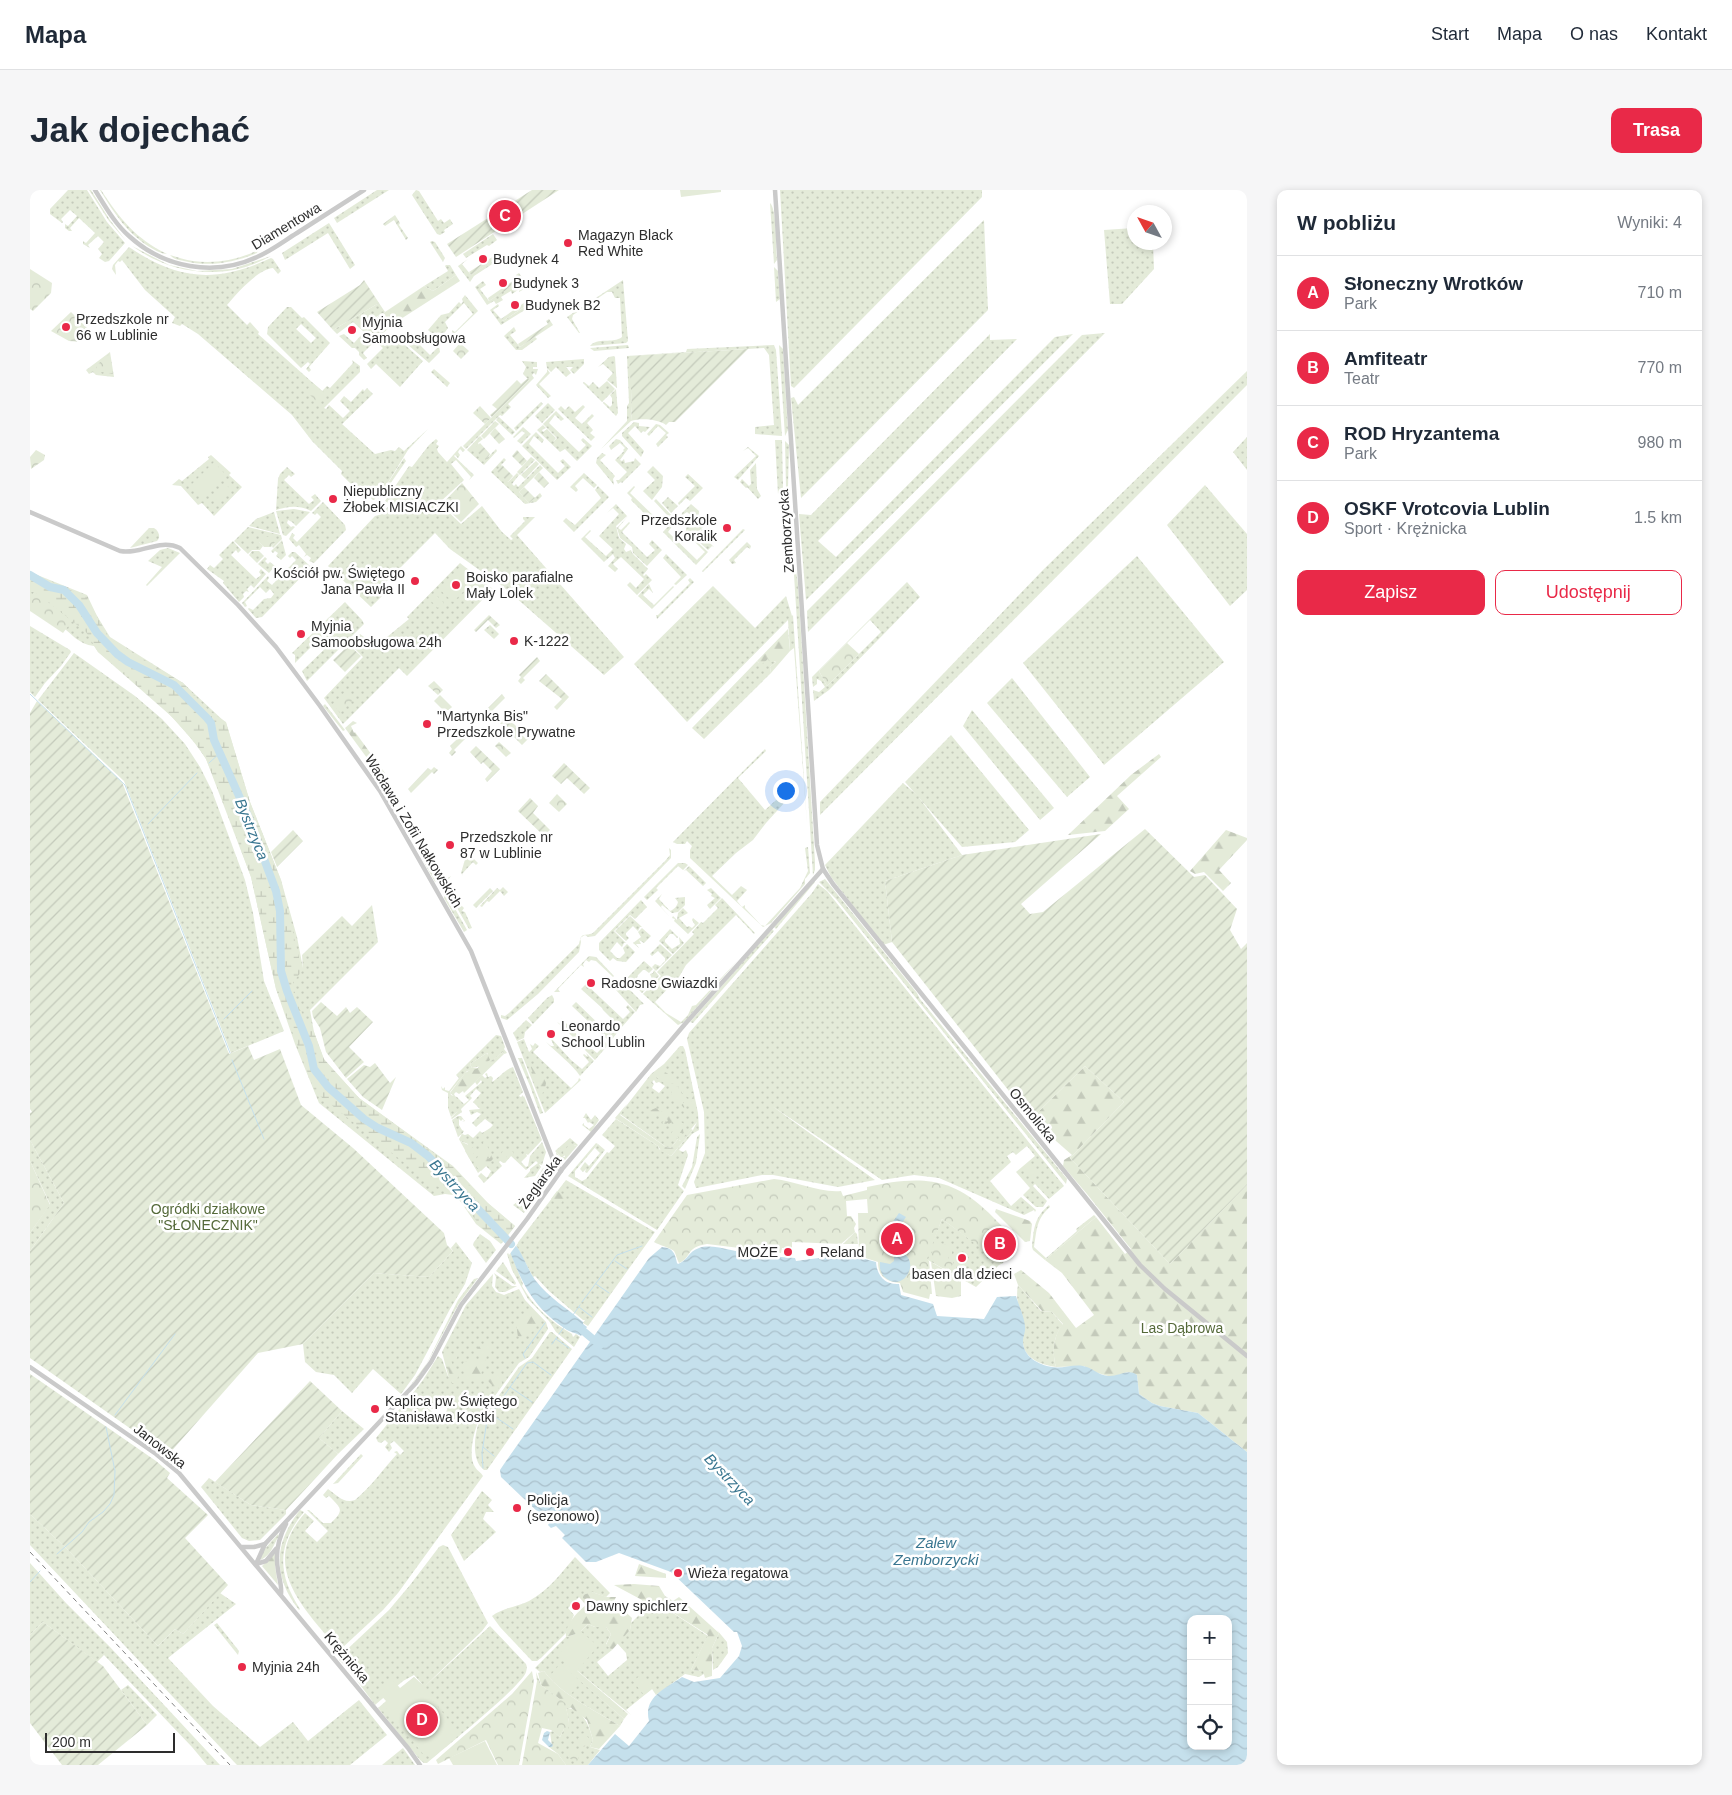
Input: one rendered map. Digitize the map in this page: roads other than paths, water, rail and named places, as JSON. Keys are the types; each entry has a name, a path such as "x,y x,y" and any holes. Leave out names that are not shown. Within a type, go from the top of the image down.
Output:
{"street":[{"name":"Diamentowa","path":"95,190 118,224 143,248 173,262 193,267 209,268 238,264 257,257 364,190"},
{"name":"Zemborzycka","path":"775,190 817,846 823,869"},
{"name":"Wacława i Zofii Nałkowskich","path":"30,512 120,551 133,552 163,544 178,547 238,605 280,652 359,759 380,791 471,951 554,1162 561,1171"},
{"name":"Żeglarska","path":"256,1564 265,1544 413,1388 430,1363 458,1308 561,1171 678,1032 823,869"},
{"name":"Osmolicka","path":"823,869 830,881 905,975 1140,1265 1165,1289 1247,1356"},
{"name":"Janowska","path":"30,1367 166,1461 192,1487 256,1564"},
{"name":"Żeglarska","path":"281,1594 277,1548 280,1536 290,1519"},
{"path":"242,1547 265,1544"},
{"name":"Żeglarska","path":"256,1564 266,1561 277,1548"},
{"name":"Krężnicka","path":"256,1564 420,1765"}],"water":[{"path":"899,1213 906,1217 897,1230 890,1226"},
{"path":"888,1228 898,1236 894,1242 883,1234"},
{"path":"504,1236 515,1244 541,1287 587,1327 581,1336 567,1330 534,1300 515,1265"},
{"name":"Zalew Zemborzycki","path":"662,1247 673,1252 678,1264 684,1261 696,1249 704,1247 718,1247 758,1255 795,1258 796,1261 819,1258 820,1253 829,1249 876,1262 878,1271 883,1279 890,1283 899,1284 901,1295 933,1304 937,1316 984,1319 997,1297 1016,1296 1023,1315 1025,1328 1024,1347 1033,1359 1052,1367 1083,1366 1108,1376 1134,1373 1137,1375 1139,1394 1160,1406 1198,1413 1247,1452 1247,1765 588,1765 615,1734 629,1746 649,1721 649,1706 652,1700 663,1690 682,1677 694,1682 720,1678 739,1656 742,1646 737,1632 734,1632 671,1572 619,1553 596,1562 586,1562 562,1538 565,1535 556,1526 551,1528 548,1525 551,1520 542,1511 539,1513 501,1477 500,1470 649,1258"},
{"path":"894,1251 903,1253 908,1258 910,1264 906,1277 901,1281 894,1282 883,1276 880,1262 890,1264 894,1261"},
{"path":"550,1732 548,1740 553,1745 552,1747 549,1747 542,1740 544,1733"}],"waterway":[{"name":"Bystrzyca","path":"30,575 50,587 64,590 79,605 97,633 117,654 128,662 174,685 211,723 214,740 248,816 276,891 280,911 281,971 309,1046 314,1069 328,1087 364,1119 378,1128 411,1143 428,1156 511,1244"},
{"path":"30,694 125,785 230,1053"},
{"path":"209,763 220,753"},
{"path":"148,824 197,773"},
{"path":"224,1019 252,991"},
{"path":"232,1060 264,1139"},
{"path":"582,1302 617,1255 642,1246"},
{"path":"615,1261 627,1269"},
{"path":"596,1284 609,1293"},
{"path":"573,1315 580,1305"},
{"path":"579,1307 592,1317"},
{"path":"525,1358 523,1354 545,1323"},
{"name":"Bystrzyca","path":"576,1325 600,1345"},
{"path":"559,1334 565,1326"},
{"path":"115,1415 175,1334"},
{"path":"552,1344 557,1337"},
{"path":"556,1339 569,1348"},
{"path":"483,1468 482,1453 487,1420 527,1363 533,1362 551,1375"},
{"path":"510,1387 532,1402"},
{"path":"491,1414 513,1429"},
{"path":"57,1554 82,1532 89,1522 103,1512 110,1504 114,1495 115,1471 106,1427"},
{"path":"483,1447 494,1456"},
{"path":"30,1582 40,1571"}],"railway":[{"path":"30,1552 230,1765"}],"place":[{"name":"ROD Hryzantema","path":"505,216"},
{"name":"Magazyn Black Red White","path":"568,243"},
{"name":"Budynek 4","path":"483,259"},
{"name":"Budynek 3","path":"503,283"},
{"name":"Budynek B2","path":"515,305"},
{"name":"Przedszkole nr 66 w Lublinie","path":"66,327"},
{"name":"Myjnia Samoobsługowa","path":"352,330"},
{"name":"Niepubliczny Żłobek MISIACZKI","path":"333,499"},
{"name":"Przedszkole Koralik","path":"727,528"},
{"name":"Kościół pw. Świętego Jana Pawła II","path":"415,581"},
{"name":"Boisko parafialne Mały Lolek","path":"456,585"},
{"name":"Myjnia Samoobsługowa 24h","path":"301,634"},
{"name":"K-1222","path":"514,641"},
{"name":"\"Martynka Bis\" Przedszkole Prywatne","path":"427,724"},
{"name":"Przedszkole nr 87 w Lublinie","path":"450,845"},
{"name":"Radosne Gwiazdki","path":"591,983"},
{"name":"Leonardo School Lublin","path":"551,1034"},
{"name":"Słoneczny Wrotków","path":"897,1239"},
{"name":"Amfiteatr","path":"1000,1244"},
{"name":"MOŻE","path":"788,1252"},
{"name":"Reland","path":"810,1252"},
{"name":"basen dla dzieci","path":"962,1258"},
{"name":"Kaplica pw. Świętego Stanisława Kostki","path":"375,1409"},
{"name":"Policja (sezonowo)","path":"517,1508"},
{"name":"Wieża regatowa","path":"678,1573"},
{"name":"Dawny spichlerz","path":"576,1606"},
{"name":"Myjnia 24h","path":"242,1667"},
{"name":"OSKF Vrotcovia Lublin","path":"422,1720"}],"park label":[{"name":"Ogródki działkowe \"SŁONECZNIK\"","path":"208,1218"},
{"name":"Las Dąbrowa","path":"1182,1328"}]}
